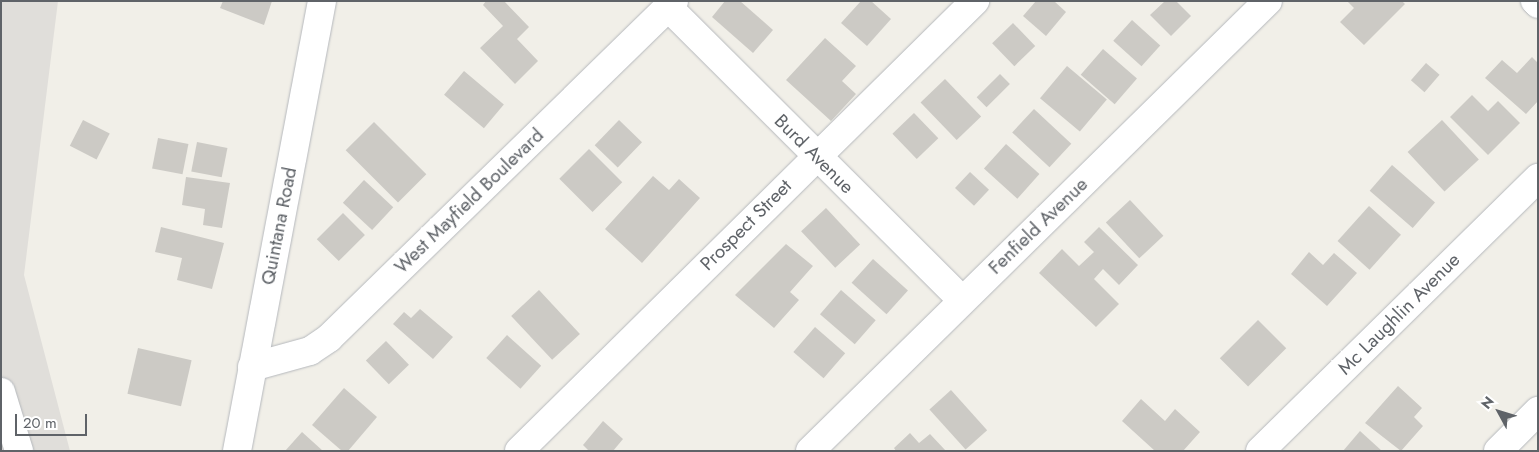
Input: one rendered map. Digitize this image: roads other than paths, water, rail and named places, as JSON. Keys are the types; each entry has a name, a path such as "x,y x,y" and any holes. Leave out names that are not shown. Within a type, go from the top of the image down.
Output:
{"street":[{"name":"Quintana Road","path":"237,451 322,1"},
{"name":"Prospect Street","path":"519,451 975,1"},
{"name":"Fenfield Avenue","path":"810,451 1268,1"},
{"path":"1535,1 1538,4"},
{"name":"West Mayfield Boulevard","path":"252,367 310,351 329,338 671,4"},
{"name":"Burd Avenue","path":"671,4 816,157 962,300"},
{"name":"Mc Laughlin Avenue","path":"1260,451 1538,178"},
{"path":"1,392 19,451"},
{"path":"1498,451 1538,411"}]}
